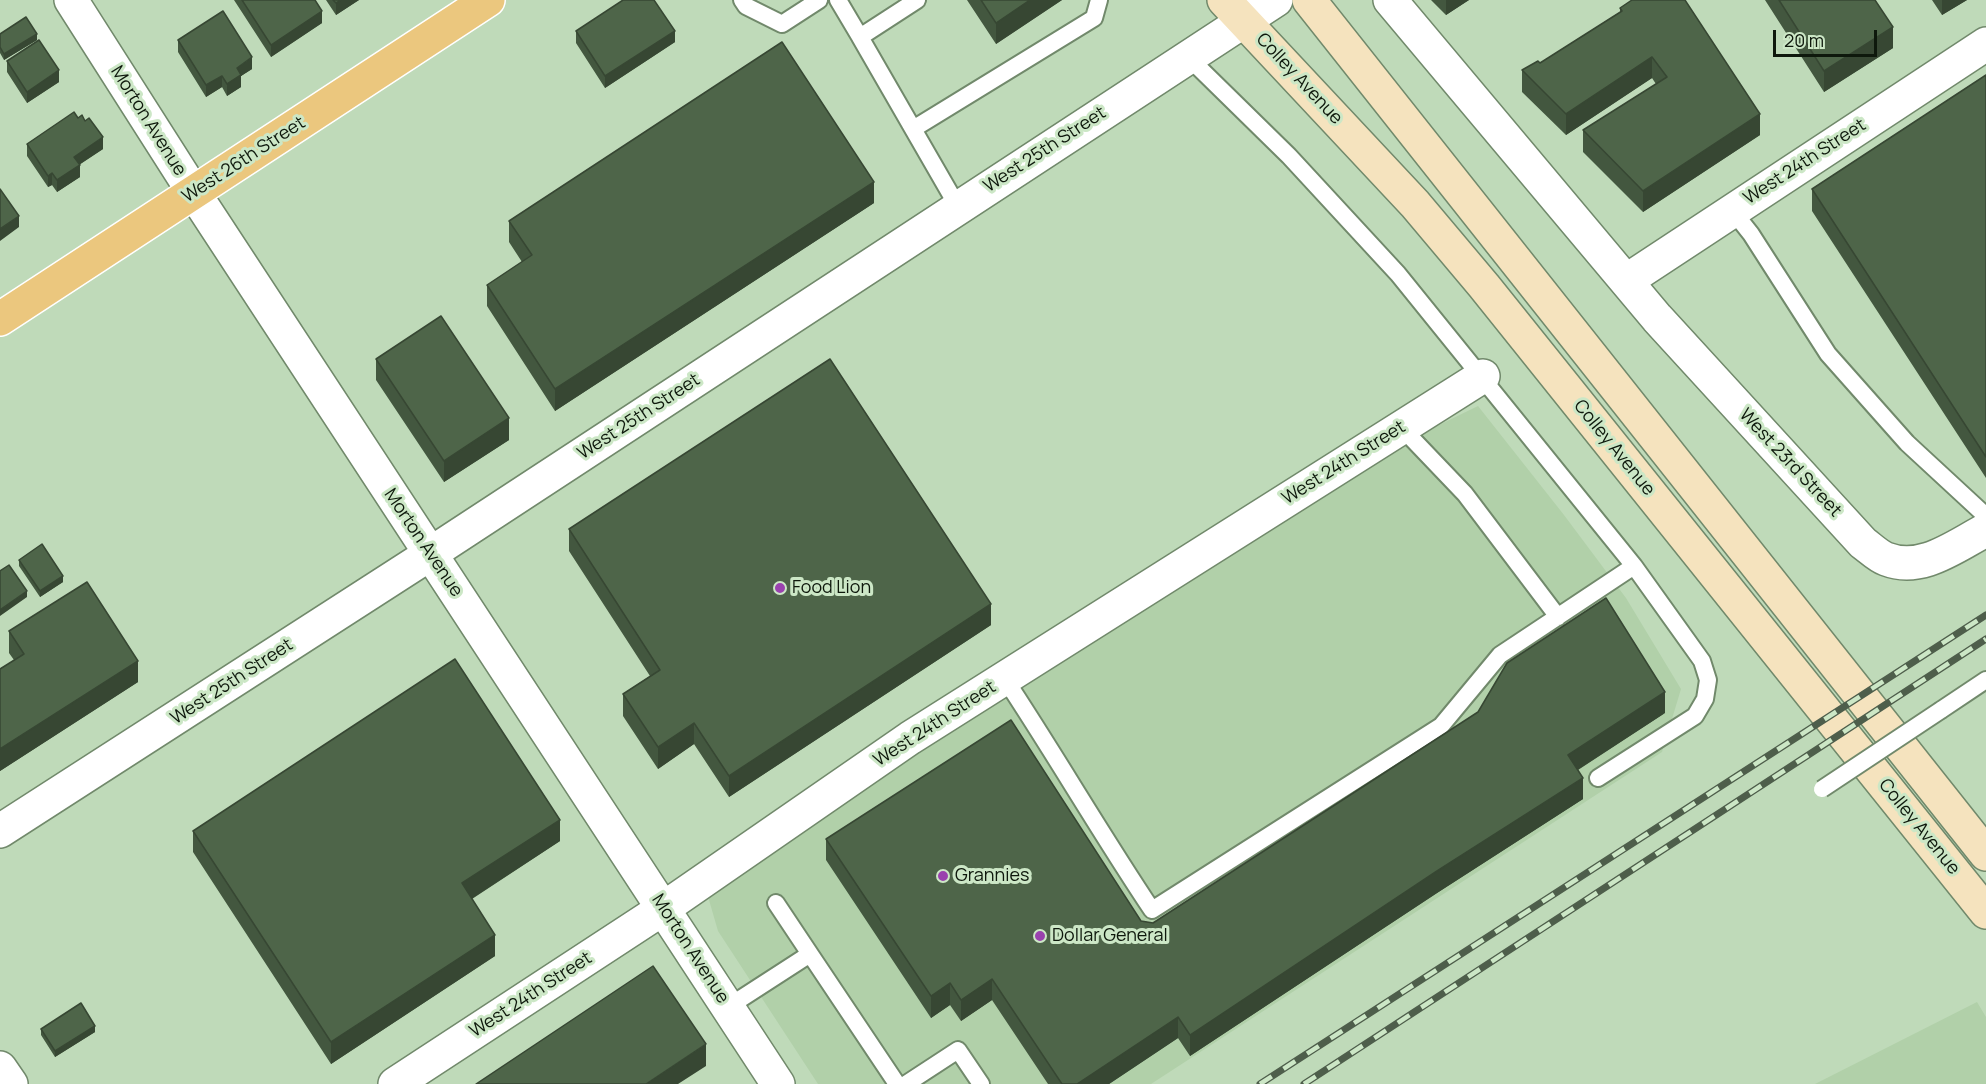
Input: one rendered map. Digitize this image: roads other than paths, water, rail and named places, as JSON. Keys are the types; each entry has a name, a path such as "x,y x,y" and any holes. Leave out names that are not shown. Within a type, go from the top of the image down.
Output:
{"main road":[{"name":"West 26th Street","path":"0,319 488,0"},
{"name":"Colley Avenue","path":"1309,0 1986,854"},
{"name":"Colley Avenue","path":"1234,10 1415,204 1484,286 1986,912"}],"street":[{"name":"Morton Avenue","path":"71,0 194,193 664,908 776,1083"},
{"name":"West 25th Street","path":"0,831 430,554 1188,57 1234,10 1276,0"},
{"name":"West 23rd Street","path":"1390,0 1662,323 1863,543 1884,559 1905,564 1926,562 1986,530"},
{"name":"West 24th Street","path":"1626,281 1986,44"},
{"name":"West 24th Street","path":"394,1084 664,908 910,738 1483,376"},
{"path":"0,1068 11,1084"}],"lane":[{"path":"742,0 746,6 782,24 819,0"},
{"path":"838,0 958,207"},
{"path":"860,37 917,0"},
{"path":"913,129 1094,18 1099,0"},
{"path":"1188,57 1290,156 1398,274 1483,376 1634,566 1702,661 1708,680 1705,699 1695,716 1598,778"},
{"path":"1732,210 1751,234 1828,354 1907,443 1986,516"},
{"path":"1401,427 1465,494 1558,617"},
{"path":"1005,679 1056,755 1110,848 1152,910 1441,726 1500,655 1634,566"},
{"path":"1822,789 1986,680"},
{"path":"776,903 897,1084"},
{"path":"728,1007 810,954"},
{"path":"906,1084 958,1050 981,1084"}],"railway":[{"path":"1260,1084 1986,615"},
{"path":"1304,1084 1986,639"}],"place":[{"name":"Food Lion","path":"780,588"},
{"name":"Grannies","path":"943,876"},
{"name":"Dollar General","path":"1040,936"}]}
